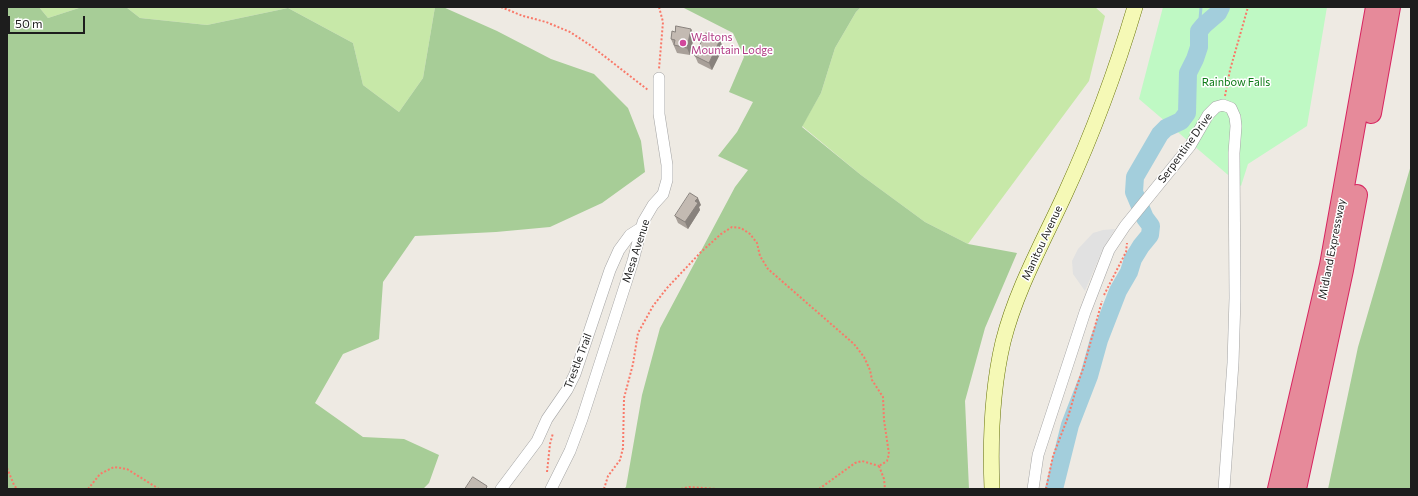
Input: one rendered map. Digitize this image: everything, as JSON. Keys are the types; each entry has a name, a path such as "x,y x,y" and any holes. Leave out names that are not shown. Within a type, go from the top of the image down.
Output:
{"highway":[{"name":"Midland Expressway","path":"1278,489 1330,265 1376,7"},
{"name":"Midland Expressway","path":"1296,489 1343,270 1390,7"}],"main road":[{"name":"Manitou Avenue","path":"992,489 994,401 1004,340 1017,299 1085,148 1118,62 1135,7"}],"street":[{"name":"Mesa Avenue","path":"552,489 582,419 633,261 643,222 663,194 667,180 659,98 659,78"},
{"name":"Serpentine Drive","path":"1033,489 1038,455 1085,312 1109,250 1125,226 1190,146 1208,115 1216,107 1223,105 1231,108 1235,117 1236,126 1234,153 1235,298 1233,363 1224,489"},
{"name":"Trestle Trail","path":"501,489 536,441 567,390 575,374 610,270 619,250 630,235 641,228"}],"path":[{"path":"501,7 524,16 546,22 570,32 590,45 659,98"},
{"path":"659,7 663,22 659,78"},
{"path":"1223,105 1230,70 1248,7"},
{"path":"604,489 608,476 620,460 623,448 624,398 638,333 642,324 653,306 667,288 701,252 721,234 732,227 741,228 750,234 757,243 760,256 768,269 854,344 864,357 872,380 883,397 884,420 889,454 887,462 880,466 862,461 855,463 820,489"},
{"path":"1046,489 1053,456 1068,417 1103,297 1126,252 1127,239"},
{"path":"547,477 550,444 554,431"},
{"path":"880,466 885,489"},
{"path":"88,489 100,474 114,467 127,470 158,489"},
{"path":"7,468 17,489"},
{"path":"681,489 694,487 716,489"}],"green space":[{"path":"7,7 39,7 48,18 82,7 126,7 140,18 207,25 288,8 353,43 363,85 399,112 423,78 435,7 443,7 497,31 551,59 594,74 628,108 641,141 645,172 602,203 550,227 496,232 415,236 383,282 379,339 343,354 315,403 363,437 404,439 439,455 429,483 423,489 7,489"},
{"path":"39,7 82,7 48,18"},
{"path":"126,7 435,7 423,78 399,112 363,85 353,43 288,8 207,25 140,18"},
{"path":"682,7 861,7 856,12 835,48 821,93 802,127 861,175 925,222 968,244 1017,253 985,328 965,401 969,489 624,489 626,487 642,395 660,328 735,187 748,170 718,156 737,132 753,102 729,92 744,57 733,33"},
{"path":"861,7 1095,7 1105,16 1089,81 968,244 925,222 861,175 802,126 821,93 835,48 856,12"},
{"name":"Rainbow Falls","path":"1163,7 1327,7 1307,126 1248,164 1241,186 1139,99"},
{"path":"1411,165 1411,489 1328,489 1358,347"}],"shaded area":[{"path":"1115,229 1102,251 1085,291 1073,274 1072,261 1078,249 1093,233"}],"building":[{"path":"676,26 691,29 687,48 674,45 675,40 671,39 672,31 675,32"},
{"path":"706,33 720,40 709,63 695,56"},
{"path":"690,193 698,198 695,201 698,203 685,222 675,216"},
{"path":"473,477 487,486 486,489 465,489"}],"waterway":[{"path":"1199,31 1201,7"},
{"path":"1054,489 1070,425 1089,376 1099,340 1118,291 1129,272 1133,259 1150,235 1151,226 1145,218 1134,192 1135,177 1160,134 1166,128 1181,121 1187,113 1188,73 1199,47 1199,31 1218,13 1221,7"}],"place":[{"name":"Waltons Mountain Lodge","path":"683,43"}]}
